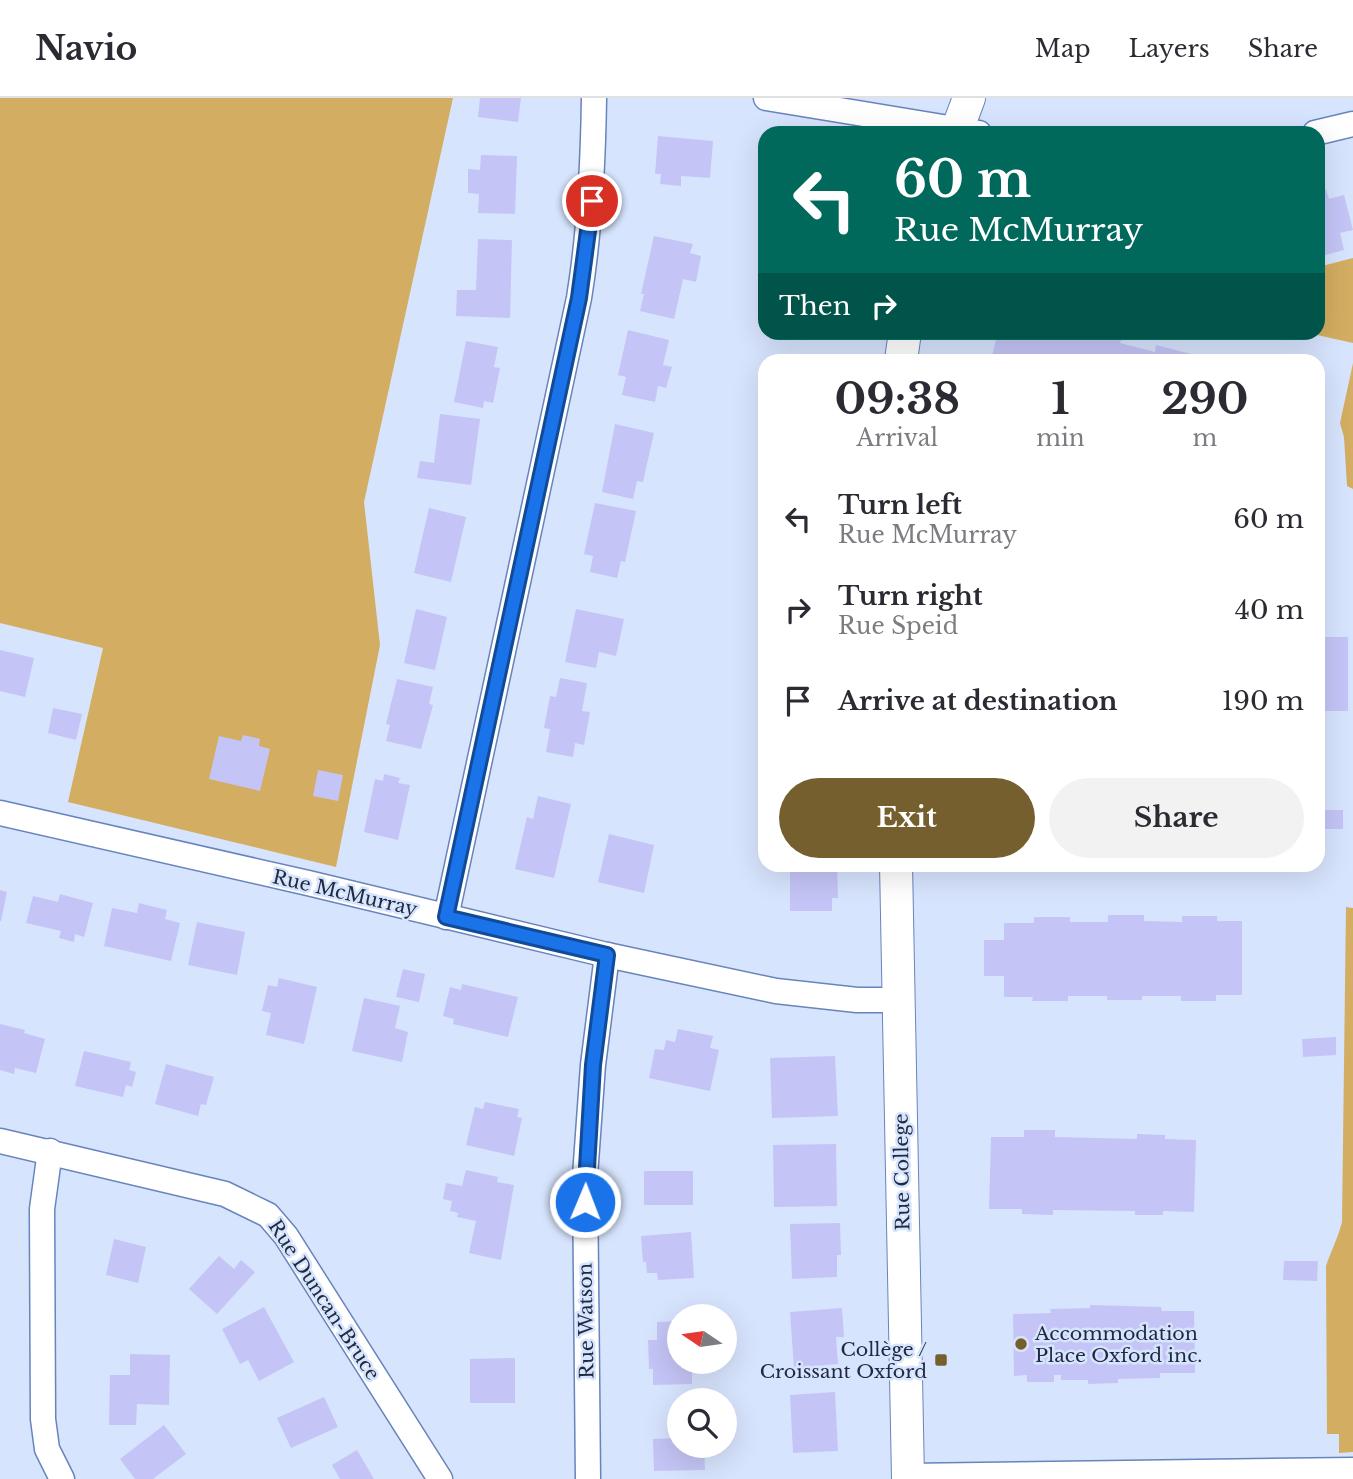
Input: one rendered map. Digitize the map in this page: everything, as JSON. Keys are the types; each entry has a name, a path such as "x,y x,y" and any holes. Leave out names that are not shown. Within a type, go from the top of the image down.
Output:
{"street":[{"path":"446,917 579,298 593,186 594,98"},
{"path":"766,98 929,126"},
{"path":"965,126 969,98"},
{"path":"1325,131 1353,124"},
{"name":"Rue McMurray","path":"0,813 607,955 776,991 857,1000 898,1000"},
{"name":"Rue College","path":"896,872 908,1478"},
{"name":"Rue Watson","path":"587,1479 585,1175 593,1065 607,955"},
{"name":"Rue Duncan-Bruce","path":"0,1141 225,1194 268,1215 286,1236 440,1479"},
{"path":"50,1151 42,1209 43,1419 47,1449 62,1479"},
{"path":"908,1478 1353,1470"}],"shaded area":[{"path":"0,98 453,98 364,502 380,645 336,867 68,802 103,648 0,623"},
{"path":"1353,258 1353,343 1325,337 1325,265"},
{"path":"1353,363 1353,489 1347,486 1344,437 1340,423"},
{"path":"1346,907 1353,908 1353,1452 1339,1453 1339,1434 1327,1434 1326,1266 1342,1222"}],"building":[{"path":"480,98 521,98 518,122 478,117"},
{"path":"658,136 713,141 710,178 681,176 681,186 660,184 661,174 655,174"},
{"path":"481,155 517,156 515,214 478,213 479,194 468,193 468,169 480,170"},
{"path":"1325,189 1329,199 1344,195 1353,230 1340,233 1344,250 1325,255"},
{"path":"654,236 693,244 690,253 701,256 696,282 683,279 674,319 640,311 644,294 641,294"},
{"path":"478,239 512,240 510,318 456,316 457,290 476,290"},
{"path":"628,330 669,340 663,365 672,367 666,388 658,386 655,402 622,395 626,377 618,375"},
{"path":"996,340 1121,340 1120,343 1155,352 1156,345 1191,354 992,354"},
{"path":"466,341 498,347 494,367 500,368 493,403 484,401 483,408 454,402"},
{"path":"440,414 480,419 471,485 417,478 420,461 434,463"},
{"path":"615,424 654,433 643,482 637,481 633,499 602,492"},
{"path":"595,503 636,511 625,562 621,561 617,578 590,572 593,556 584,554"},
{"path":"429,508 466,517 451,582 414,573"},
{"path":"416,609 447,617 435,670 404,663"},
{"path":"576,609 624,619 616,656 599,652 596,668 565,662"},
{"path":"1325,637 1348,637 1348,711 1325,711"},
{"path":"0,650 34,658 25,697 0,691"},
{"path":"560,678 587,683 582,711 590,712 584,745 575,743 573,757 546,752 550,729 544,728 550,696 556,697"},
{"path":"397,679 433,687 429,704 433,705 421,749 386,741 390,725 386,724"},
{"path":"53,708 82,714 76,740 48,733"},
{"path":"243,735 260,739 259,746 270,749 260,791 209,779 219,736 241,741"},
{"path":"318,770 343,775 338,801 313,796"},
{"path":"384,774 400,778 398,783 410,785 398,840 364,832 375,779 383,781"},
{"path":"538,796 571,804 554,878 515,869 527,817 533,819"},
{"path":"1325,810 1343,810 1343,829 1325,829"},
{"path":"609,834 654,845 644,893 598,882"},
{"path":"790,872 837,872 838,898 832,898 832,911 790,911"},
{"path":"0,890 7,892 1,921 0,921"},
{"path":"60,894 93,903 84,937 75,934 74,942 59,938 61,931 26,923 33,896 58,902"},
{"path":"139,903 167,910 165,919 180,923 171,961 104,946 112,908 137,913"},
{"path":"1108,915 1144,915 1144,921 1182,922 1182,916 1217,916 1217,921 1242,921 1242,995 1216,995 1216,1001 1181,1001 1181,996 1142,996 1142,1000 1107,1000 1107,996 1068,996 1068,1001 1032,1001 1033,997 1004,997 1004,976 984,976 984,940 1004,940 1004,923 1034,923 1034,917 1070,917 1070,922 1108,922"},
{"path":"197,922 245,932 237,975 188,965"},
{"path":"403,969 425,974 419,1002 396,997"},
{"path":"279,978 317,987 304,1044 266,1035 271,1013 262,1011 268,985 277,987"},
{"path":"462,984 518,997 508,1037 453,1024 454,1019 443,1016 450,987 461,990"},
{"path":"364,998 400,1006 395,1028 408,1032 402,1062 352,1051"},
{"path":"0,1024 25,1030 24,1033 45,1039 36,1073 15,1068 14,1074 0,1070"},
{"path":"678,1029 713,1036 710,1048 719,1050 710,1091 649,1078 655,1049 664,1050 666,1040 675,1042"},
{"path":"1336,1037 1336,1055 1303,1057 1302,1039"},
{"path":"84,1051 131,1062 129,1070 136,1072 132,1087 126,1085 123,1097 75,1086"},
{"path":"835,1056 838,1116 772,1118 770,1058"},
{"path":"166,1064 214,1077 206,1105 201,1104 198,1116 155,1104"},
{"path":"485,1102 519,1109 517,1117 522,1118 514,1156 466,1145 475,1107 483,1109"},
{"path":"1024,1130 1055,1130 1055,1137 1137,1139 1137,1134 1165,1135 1165,1139 1196,1140 1194,1212 1163,1211 1163,1215 1135,1215 1135,1211 1053,1210 1053,1215 1022,1214 1022,1209 989,1209 991,1137 1024,1137"},
{"path":"836,1144 837,1206 774,1207 773,1145"},
{"path":"466,1170 498,1177 497,1182 514,1185 501,1260 469,1253 476,1221 457,1217 458,1213 450,1211 452,1201 443,1199 446,1183 462,1186"},
{"path":"644,1171 693,1171 693,1205 644,1205"},
{"path":"840,1223 841,1255 837,1255 837,1277 792,1279 790,1224"},
{"path":"691,1232 694,1278 658,1280 657,1273 647,1273 646,1262 643,1262 641,1236"},
{"path":"114,1239 146,1247 138,1283 106,1275"},
{"path":"219,1256 234,1269 241,1260 255,1272 217,1314 189,1289"},
{"path":"1284,1261 1318,1261 1317,1281 1283,1280"},
{"path":"1090,1305 1194,1311 1195,1373 1160,1373 1160,1378 1118,1379 1118,1383 1088,1384 1088,1380 1061,1380 1061,1375 1054,1375 1054,1382 1027,1382 1027,1375 1014,1376 1013,1314 1051,1313 1050,1309 1090,1308"},
{"path":"264,1307 294,1362 259,1381 248,1360 240,1364 222,1329"},
{"path":"842,1308 844,1337 836,1337 838,1364 794,1368 790,1312"},
{"path":"657,1322 667,1322 667,1374 692,1374 692,1384 653,1385 653,1369 649,1369 648,1340 657,1340"},
{"path":"130,1354 170,1355 169,1405 137,1404 136,1425 109,1425 110,1375 130,1375"},
{"path":"515,1358 515,1403 470,1403 470,1359"},
{"path":"835,1392 838,1451 793,1453 790,1395"},
{"path":"324,1397 338,1427 291,1448 277,1418"},
{"path":"164,1425 186,1454 153,1479 135,1479 120,1459"},
{"path":"667,1438 667,1458 704,1458 705,1470 654,1471 653,1439"},
{"path":"357,1450 374,1479 340,1479 332,1465"}],"place":[{"name":"Accommodation Place Oxford inc.","path":"1021,1344"},
{"name":"Collège / Croissant Oxford","path":"941,1360"}],"route":[{"path":"585,1202 593,1065 607,955 446,917 579,298 592,201"}]}
